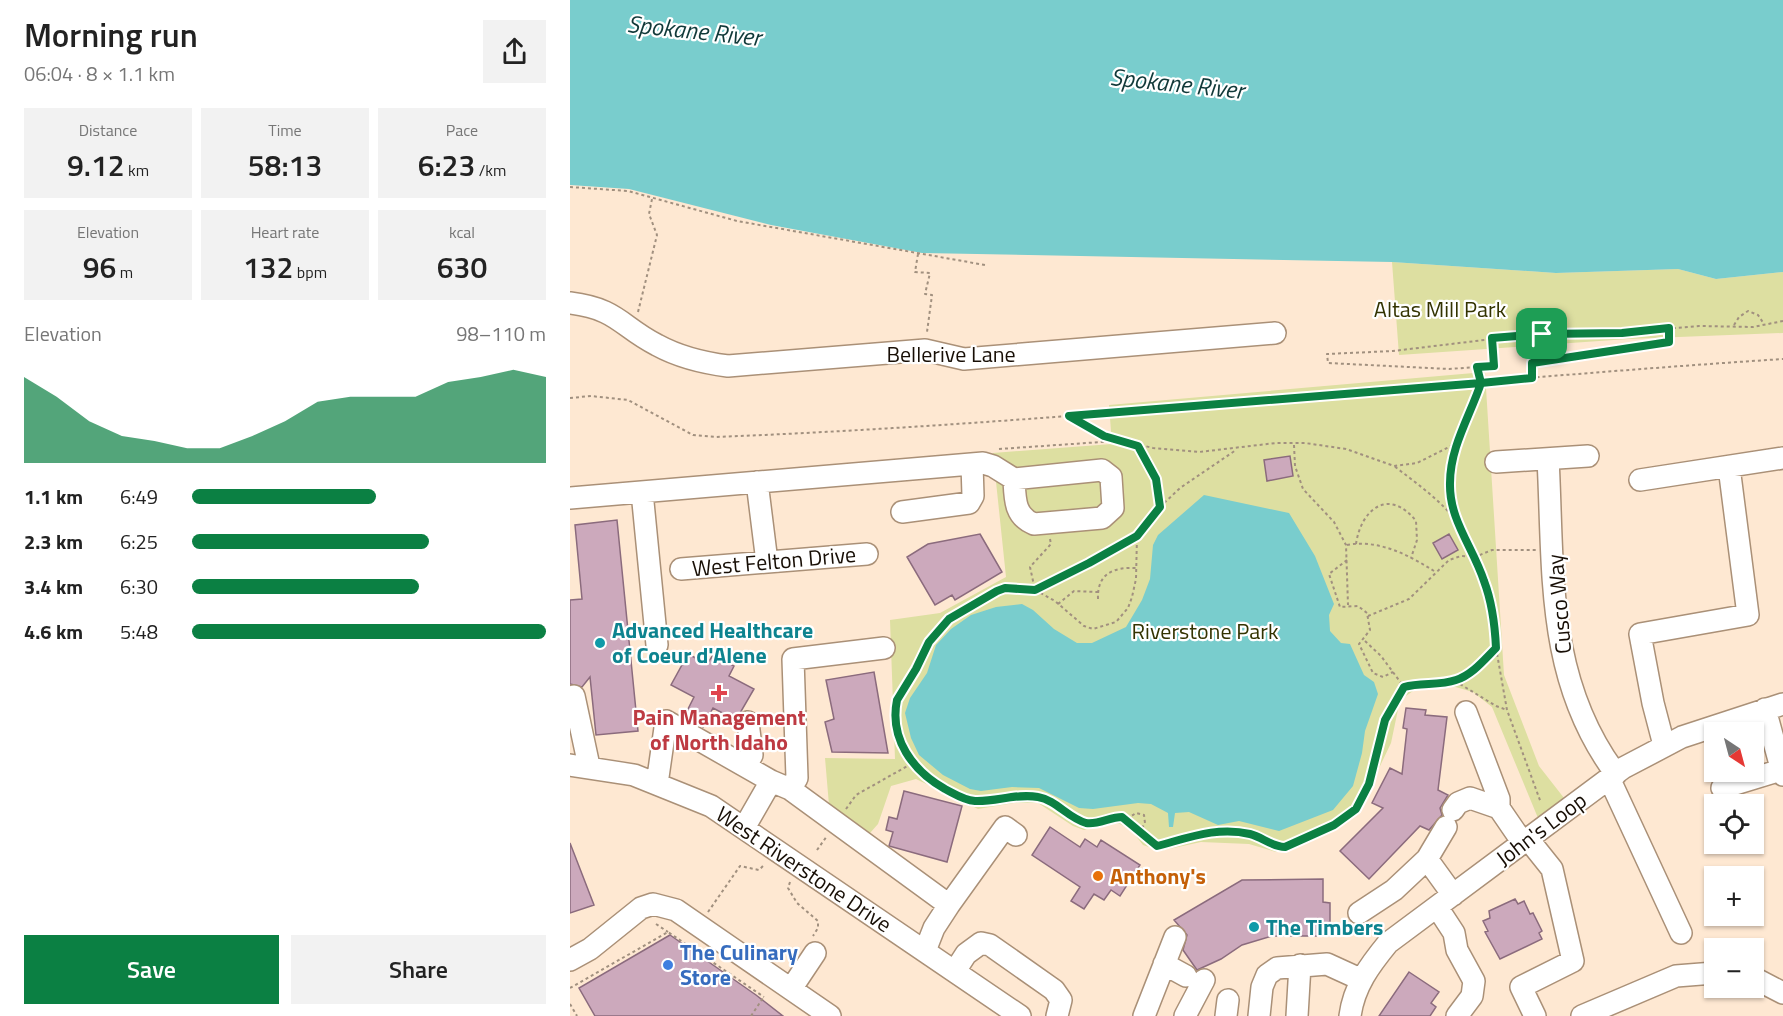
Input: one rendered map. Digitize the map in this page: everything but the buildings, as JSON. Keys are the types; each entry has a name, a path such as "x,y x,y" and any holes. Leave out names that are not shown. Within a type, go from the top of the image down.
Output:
{"street":[{"name":"Bellerive Lane","path":"570,303 609,312 657,345 675,353 702,362 729,366 925,350 964,359 1275,333"},
{"path":"1496,462 1588,456"},
{"path":"1640,480 1783,458"},
{"name":"Cusco Way","path":"1548,459 1559,644 1566,671 1589,735 1612,776 1682,933"},
{"path":"902,512 969,503 973,496 972,464"},
{"path":"570,498 972,464 993,466 1014,479 1102,470 1111,477 1113,508 1102,518 1034,524 1026,521 1017,510 1014,479"},
{"path":"1664,745 1653,703 1640,634 1748,615 1729,467"},
{"path":"757,482 767,562"},
{"path":"642,492 657,645"},
{"name":"West Felton Drive","path":"681,569 867,554"},
{"path":"744,828 781,785 797,778 793,659 884,648"},
{"path":"574,696 579,766"},
{"path":"1722,788 1782,772 1774,706"},
{"name":"John's Loop","path":"1350,1016 1352,1001 1367,968 1388,943 1612,776 1664,745 1774,706"},
{"path":"1466,712 1499,799 1499,808"},
{"path":"657,784 666,721 781,785 836,822 949,905"},
{"path":"746,766 752,755 748,722"},
{"name":"West Riverstone Drive","path":"579,766 634,775 711,806 1020,1016"},
{"path":"1359,913 1394,890 1427,859 1458,803 1470,798 1499,808 1525,841 1552,869 1574,961 1521,987 1535,1016"},
{"path":"925,951 934,928 1005,827 1016,836"},
{"path":"1427,859 1445,901 1457,950 1474,981 1472,996 1457,1016"},
{"path":"570,960 590,949 636,911 648,906 664,906 676,910 831,1016"},
{"path":"1144,1016 1175,938"},
{"path":"955,971 966,954 981,943 990,945 1054,990 1061,1000 1057,1016"},
{"path":"785,985 814,945"},
{"path":"1164,964 1195,978 1185,1016"},
{"path":"1259,1016 1262,987 1267,975 1277,968 1327,964 1362,980"},
{"path":"1297,1016 1300,965"},
{"path":"1590,1014 1676,976 1704,973"},
{"path":"1764,983 1783,993"}],"path":[{"path":"570,187 628,191 736,221 985,265"},
{"path":"633,329 657,235 649,214 652,199"},
{"path":"918,254 915,272 930,273 925,294 932,295 925,350"},
{"path":"1734,326 1739,317 1748,311 1758,315 1764,324"},
{"path":"1492,338 1494,366 1449,369 1328,363 1327,354 1393,351 1492,338 1622,333 1669,328 1753,327 1783,321"},
{"path":"1532,378 1532,363 1669,342 1669,328"},
{"path":"570,398 591,396 628,400 693,435 716,437 1069,416 1783,359"},
{"path":"1455,520 1450,483 1455,444 1470,418 1481,383 1477,367"},
{"path":"1069,416 1104,436 1138,446 1178,452 1294,443 1347,449 1394,466 1455,520 1475,556 1491,606 1507,710 1541,803"},
{"path":"1294,443 1295,466 1303,489 1334,522 1347,545 1348,605"},
{"path":"1394,466 1418,463 1455,444"},
{"path":"1138,446 1156,479 1160,507"},
{"path":"1035,590 1137,536 1160,507 1180,488 1238,449"},
{"path":"1356,544 1358,530 1367,514 1381,506 1400,507 1416,521 1418,531 1411,558"},
{"path":"1035,590 1030,567 1051,544 1048,523"},
{"path":"1137,536 1132,597 1128,608 1116,622 1093,629 1084,626 1058,604 1035,590 1005,588 962,609 937,631 916,669 901,689 894,711 897,730 911,764 935,783 965,799 976,801 1035,796 1044,798 1088,823 1115,817 1127,819 1157,846 1207,832 1232,832 1252,835 1277,847 1285,847 1343,820 1356,809 1369,784 1385,720 1404,687 1420,682 1455,681 1476,668 1496,648"},
{"path":"1347,545 1381,547 1411,558 1434,571"},
{"path":"1368,616 1409,599 1434,571 1449,560 1461,556 1475,556 1492,550 1544,549 1553,552"},
{"path":"1347,560 1331,570 1328,579 1341,607 1358,606 1368,616 1370,630 1359,644 1373,673 1383,677 1393,672"},
{"path":"1098,599 1100,582 1109,572 1116,568 1136,568"},
{"path":"1058,604 1074,591 1098,592"},
{"path":"1364,640 1404,687"},
{"path":"1455,681 1496,706 1507,710"},
{"path":"817,850 856,795 911,764"},
{"path":"1127,819 1136,813 1144,815 1145,823 1140,833"},
{"path":"682,941 698,926 736,870 745,866 759,870 775,849"},
{"path":"790,882 788,888 791,895 818,921 814,945"},
{"path":"570,988 668,932 764,997"},
{"path":"752,1016 770,987 785,985"},
{"path":"570,1004 577,1016"}],"green space":[{"name":"Altas Mill Park","path":"1392,262 1556,273 1678,269 1716,279 1783,272 1783,333 1628,339 1399,355"},
{"name":"Riverstone Park","path":"1485,372 1504,675 1539,766 1564,798 1538,818 1492,707 1473,692 1452,686 1416,689 1400,700 1391,743 1360,808 1346,820 1276,852 1249,844 1201,842 1160,851 1143,845 1131,830 1120,824 1107,822 1084,830 1073,826 1038,803 1014,803 978,809 916,779 891,786 878,824 870,833 829,805 825,758 895,759 890,620 940,613 1006,577 993,453 1112,444 1109,405"}],"water":[{"name":"Spokane River","path":"570,0 1783,0 1783,272 1716,279 1678,269 1556,273 1392,262 922,253 771,225 629,189 570,185"},
{"path":"1204,495 1289,513 1315,556 1334,604 1329,615 1330,631 1341,643 1350,644 1364,675 1374,682 1378,694 1365,731 1353,786 1333,810 1279,831 1239,821 1218,825 1189,812 1175,813 1173,827 1169,827 1168,813 1151,804 1079,808 1039,788 1012,787 981,791 970,789 943,775 919,755 911,738 905,713 910,698 927,673 936,645 951,629 971,615 996,607 1022,604 1033,610 1054,629 1077,643 1092,643 1126,627 1142,600 1150,579 1153,545 1158,535"}],"place":[{"name":"Advanced Healthcare of Coeur d'Alene","path":"600,643"},
{"name":"Pain Management of North Idaho","path":"719,693"},
{"name":"Anthony's","path":"1098,876"},
{"name":"The Timbers","path":"1254,927"},
{"name":"The Culinary Store","path":"668,965"}],"route":[{"path":"1542,334 1492,338 1494,366 1477,367 1481,383 1069,416 1104,436 1138,446 1156,479 1160,507 1137,536 1089,563 1035,590 1005,588 997,591 962,609 937,631 929,642 923,658 901,689 894,711 897,730 909,760 915,768 935,783 965,799 976,801 1035,796 1044,798 1088,823 1122,817 1157,846 1207,832 1232,832 1252,835 1277,847 1285,847 1343,820 1356,809 1369,784 1378,756 1385,720 1404,687 1420,682 1455,681 1476,668 1496,648 1491,606 1485,581 1475,556 1455,520 1450,483 1455,444 1470,418 1481,383 1532,378 1532,363 1669,342 1669,328 1622,333 1542,334"}]}
